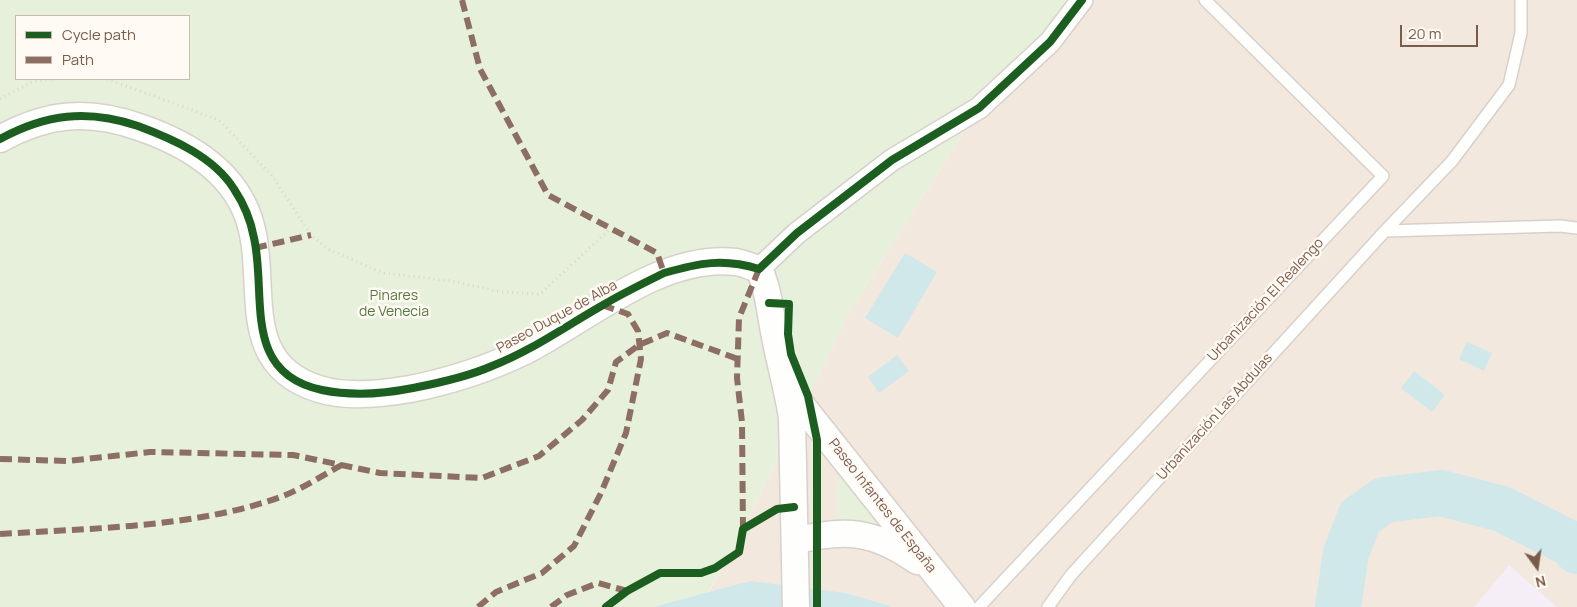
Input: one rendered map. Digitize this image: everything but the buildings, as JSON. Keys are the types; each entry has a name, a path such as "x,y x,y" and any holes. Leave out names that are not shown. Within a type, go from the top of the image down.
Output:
{"street":[{"path":"759,269 797,233 892,160 978,108 1050,42 1082,0"},
{"name":"Paseo Duque de Alba","path":"0,140 27,125 52,118 93,116 127,123 158,134 188,148 217,168 234,188 246,211 255,239 260,321 265,344 276,364 294,379 320,390 353,394 390,393 466,376 494,366 527,350 602,305 664,273 692,265 715,262 736,262 759,269"},
{"name":"Paseo Infantes de España","path":"759,269 765,282 779,358 788,388 792,418 796,607"},
{"name":"Paseo Infantes de España","path":"788,388 962,607"},
{"name":"Paseo Infantes de España","path":"795,541 841,532 864,534 903,551 938,577"}],"lane":[{"name":"Urbanización El Realengo","path":"979,607 1383,176 1206,0"},
{"name":"Urbanización Las Abdulas","path":"1048,607 1071,574 1385,231 1452,161 1509,85 1521,33 1521,0"},
{"path":"1385,231 1551,226 1577,228"}],"path":[{"path":"0,99 34,81 44,80"},
{"path":"110,80 219,120 273,177 311,235 328,249 383,273 451,281 502,292 540,294 611,228"}],"shaded area":[{"path":"1082,0 1577,0 1577,607 701,607 743,529 849,313 979,108"},
{"path":"1509,565 1557,607 1474,607"}],"green space":[{"name":"Pinares de Venecia","path":"0,0 1082,0 979,108 849,313 743,529 708,593 653,607 0,607"},
{"path":"837,457 889,530 860,521 837,519"}],"water":[{"path":"905,253 937,272 898,338 865,318"},
{"path":"1467,342 1492,353 1484,371 1459,359"},
{"path":"897,355 909,371 879,393 868,377"},
{"path":"1414,371 1445,395 1432,412 1401,388"},
{"path":"750,581 846,593 893,607 653,607"}],"waterway":[{"path":"1338,607 1346,553 1360,517 1384,500 1441,493 1502,509 1571,544 1577,551"}],"marked path":[{"path":"462,0 480,69 548,195 657,253 664,273"},
{"path":"255,248 311,235"},
{"path":"743,529 742,422 737,378 739,318 759,269"},
{"path":"478,607 496,592 542,573 574,546 601,493 626,433 641,359 638,331 628,314 602,305"},
{"path":"0,459 68,461 150,452 293,455 380,473 482,478 539,456 582,420 608,390 616,362 639,345 667,333 738,359"},
{"path":"0,534 143,525 215,515 250,507 283,496 344,464"},
{"path":"551,607 567,595 598,583 627,591"}],"cycle path":[{"path":"0,139 50,119 84,116 101,117 138,126 192,150 226,178 238,195 247,213 253,232 257,260 262,329 268,349 279,367 296,381 322,390 356,394 390,392 453,379 506,360 535,346 618,296 664,273 711,263 734,264 759,269 797,233 892,160 979,108 1050,42 1082,0"},
{"path":"769,303 789,304 788,334 791,354 808,396 817,440 817,607"},
{"path":"606,607 627,591 660,573 701,573 715,568 739,552 743,529 777,509 794,507"}]}
